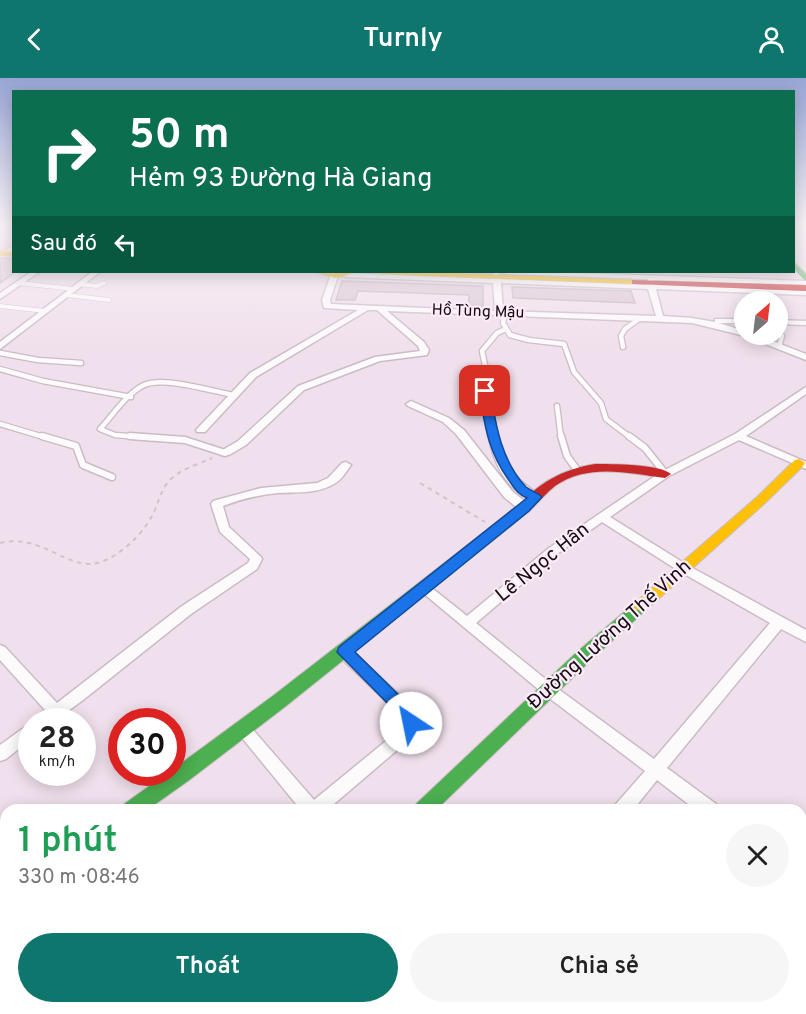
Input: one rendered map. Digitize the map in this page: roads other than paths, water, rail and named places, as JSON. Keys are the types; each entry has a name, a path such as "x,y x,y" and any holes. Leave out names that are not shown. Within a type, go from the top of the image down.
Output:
{"street":[{"path":"797,268 806,281"},
{"path":"0,297 34,273"},
{"path":"1,346 95,273"},
{"path":"418,273 649,280 806,288"},
{"path":"338,274 499,275"},
{"name":"Hồ Tùng Mậu","path":"338,274 326,300 327,306 639,319 679,318 708,322"},
{"path":"499,275 502,313"},
{"path":"649,280 806,281"},
{"path":"649,280 806,293"},
{"path":"649,280 660,318"},
{"path":"201,430 233,395 266,366 366,308"},
{"path":"225,453 242,443 301,388 378,359 424,353 425,350 421,344 378,308"},
{"path":"708,322 734,321"},
{"path":"708,322 734,330"},
{"path":"788,322 806,323"},
{"path":"774,345 806,357"},
{"path":"602,517 665,474 739,436 806,390"},
{"path":"485,391 493,441 502,462 523,491 535,497"},
{"path":"411,404 446,420 460,432 502,486 525,508"},
{"path":"739,436 803,465"},
{"path":"60,708 81,694 138,646 255,562 255,557 224,529 217,504 229,499 275,490 304,489 326,484 334,480 346,465"},
{"name":"Đường Lương Thế Vinh","path":"429,804 549,690 683,568 803,465"},
{"path":"140,804 197,765 242,728 344,652 525,508 553,482 577,470 600,466 665,474"},
{"name":"Lê Ngọc Hân","path":"467,623 553,551 602,517 683,568 806,637"},
{"path":"423,588 549,690 702,804"},
{"path":"627,804 779,622"},
{"path":"0,651 52,708"},
{"path":"321,804 391,746 411,723 402,707 344,652"},
{"path":"242,728 309,804"},
{"path":"0,754 18,740"}],"lane":[{"path":"19,283 73,289 109,300"},
{"path":"73,289 104,283"},
{"path":"0,306 45,310"},
{"path":"502,313 503,323 510,335 529,340 564,344 574,371 604,405 606,419 645,448 665,474"},
{"path":"623,347 621,336 625,329 639,319"},
{"path":"487,375 482,351 497,333 506,329"},
{"path":"1,346 38,360 81,363"},
{"path":"0,369 43,381 131,396"},
{"path":"225,453 185,440 103,432 100,429 131,396 148,382 162,382 233,395"},
{"path":"557,406 558,428 568,462 577,470"},
{"path":"0,424 76,446 83,465 112,477"}]}
